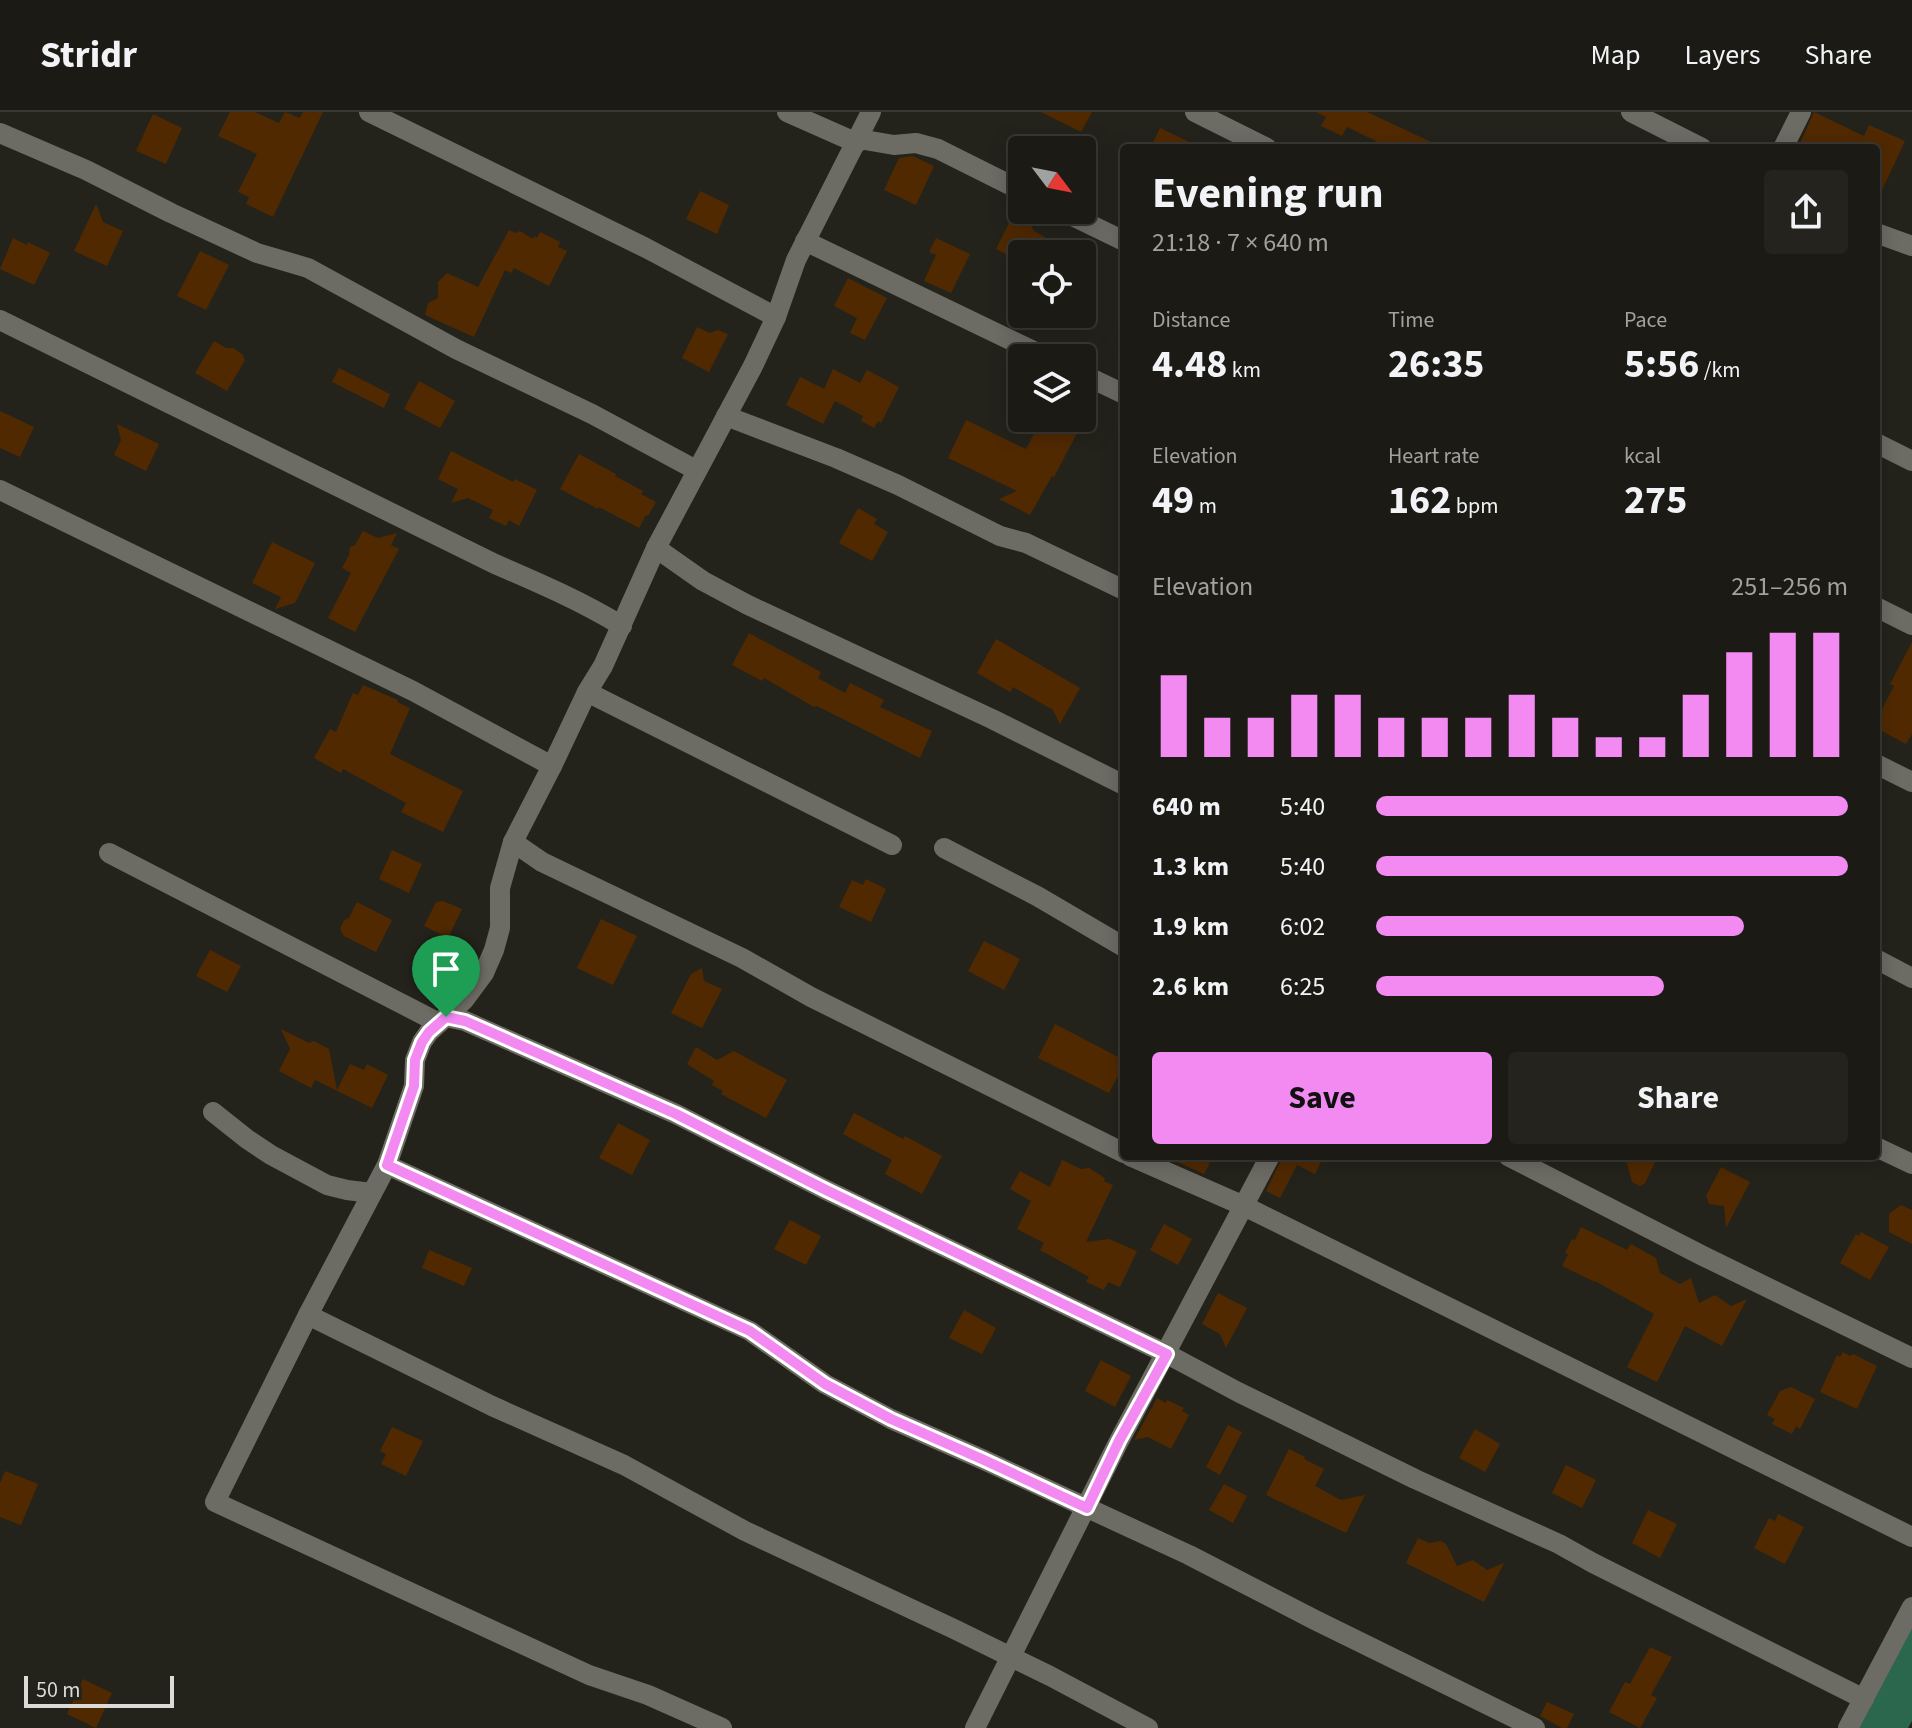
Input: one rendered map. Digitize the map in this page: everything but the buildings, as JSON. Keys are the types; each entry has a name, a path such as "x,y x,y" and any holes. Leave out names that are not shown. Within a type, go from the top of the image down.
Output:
{"street":[{"path":"369,112 646,248 776,317"},
{"path":"787,112 858,141 894,145 916,143 938,149 1008,184"},
{"path":"722,1728 648,1695 589,1675 215,1502 387,1165 414,1086 415,1060 422,1042 464,1000 484,973 500,928 500,888 513,842 587,692 603,666 656,548 776,317 796,260 871,112"},
{"path":"1195,112 1259,144"},
{"path":"1631,112 1694,144"},
{"path":"1785,144 1801,112"},
{"path":"0,133 86,170 257,253 308,268 456,349 592,414 696,470"},
{"path":"1089,224 1120,239"},
{"path":"1880,234 1912,246"},
{"path":"805,241 1019,344"},
{"path":"0,320 495,564 558,591 622,626"},
{"path":"1096,381 1120,392"},
{"path":"726,416 898,485 1000,536 1026,543 1120,588"},
{"path":"1880,445 1912,461"},
{"path":"0,490 413,691 552,766"},
{"path":"656,548 703,581 748,605 992,719 1120,783"},
{"path":"1880,609 1912,625"},
{"path":"587,692 892,845"},
{"path":"1880,766 1912,782"},
{"path":"513,842 542,862 742,958 811,997 1120,1151"},
{"path":"944,848 1120,945"},
{"path":"109,853 442,1020 465,1021 676,1114 1403,1473 1559,1544 1864,1699"},
{"path":"1880,961 1912,978"},
{"path":"213,1112 271,1155 327,1185 372,1193"},
{"path":"1880,1149 1912,1164"},
{"path":"1139,1160 1244,1206 1912,1537"},
{"path":"975,1728 1119,1441 1268,1160"},
{"path":"1516,1160 1912,1358"},
{"path":"387,1165 750,1331 825,1384 891,1419 1189,1555 1535,1728"},
{"path":"308,1315 492,1406 624,1465 769,1543 1012,1658 1148,1728"},
{"path":"1848,1728 1912,1607"}],"green space":[{"path":"1912,1614 1912,1721 1908,1728 1852,1728"}],"route":[{"path":"446,1017 465,1021 676,1114 826,1190 1167,1354 1119,1441 1087,1508 891,1419 825,1384 750,1331 387,1165 414,1086 415,1060 422,1042 446,1017"}]}
